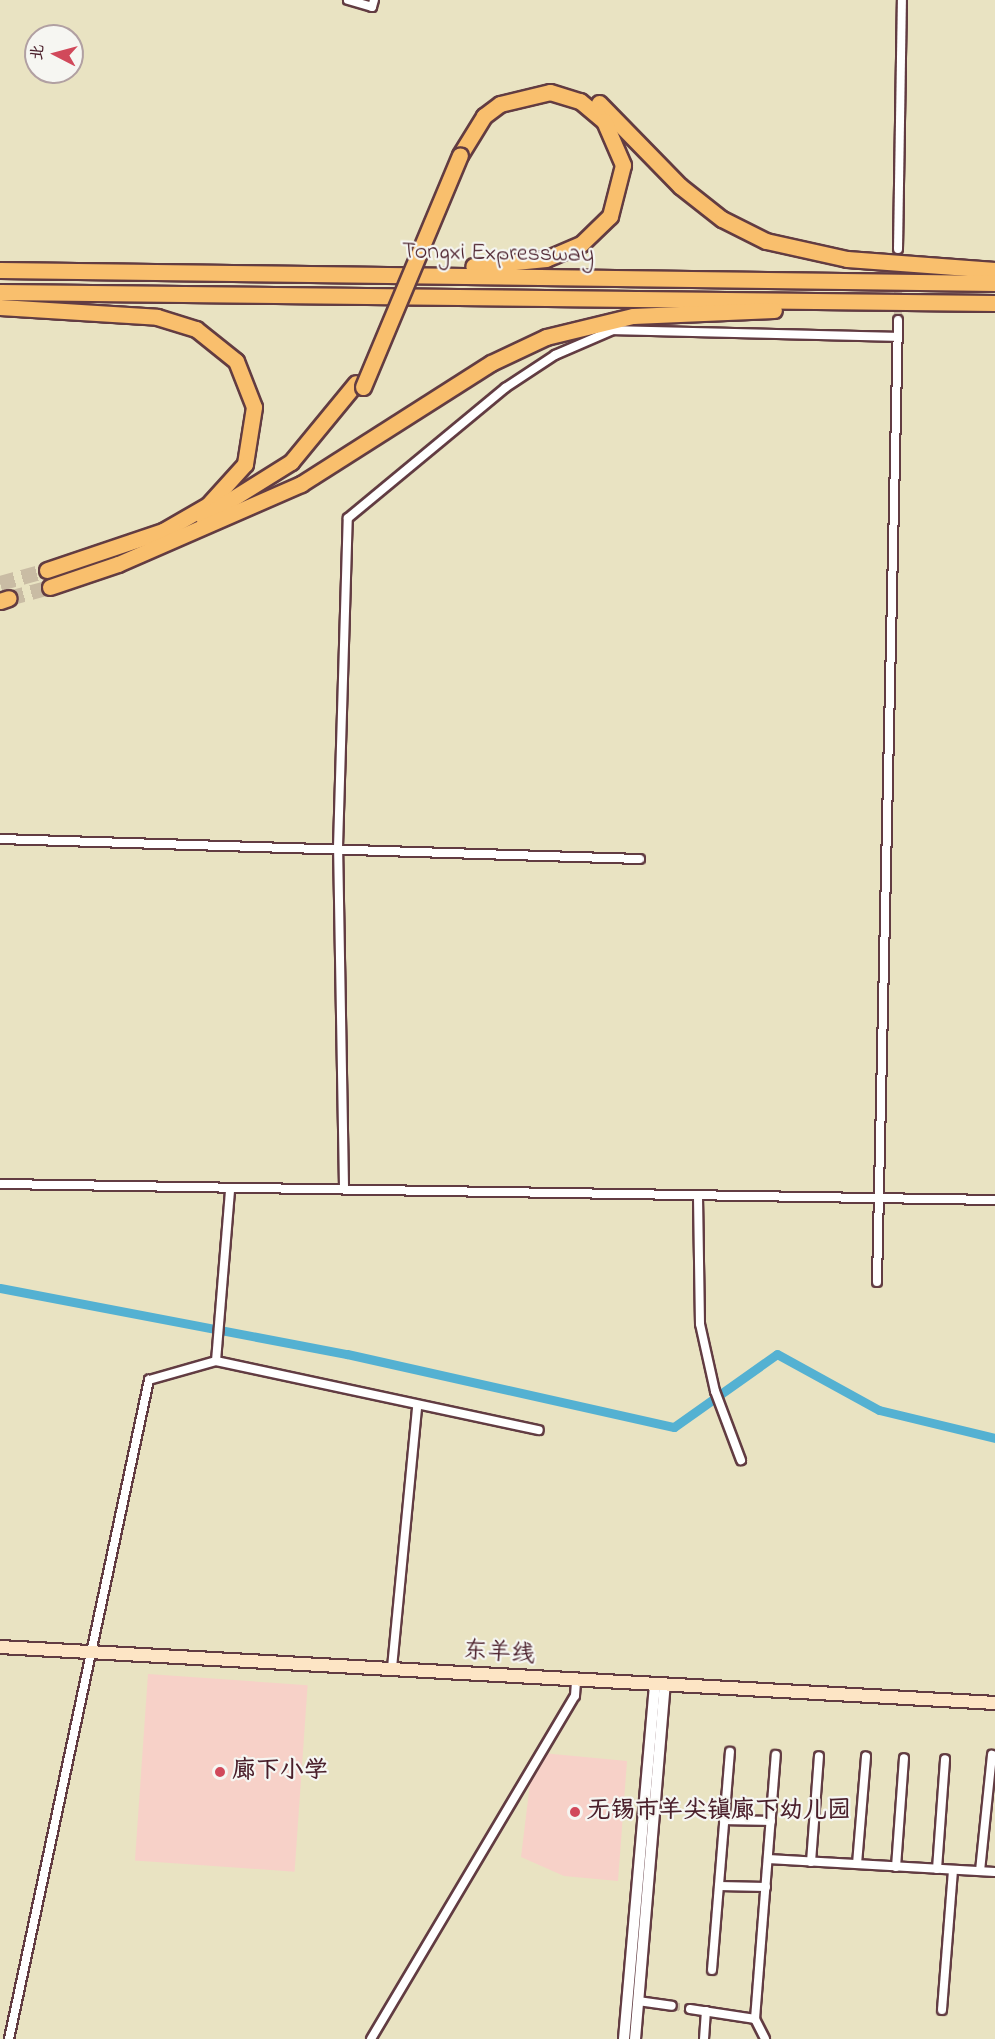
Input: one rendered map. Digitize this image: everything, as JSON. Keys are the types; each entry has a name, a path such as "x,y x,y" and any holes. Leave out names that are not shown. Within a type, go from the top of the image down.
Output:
{"highway":[{"path":"47,570 170,536 222,508 291,462 360,385 456,153 481,110 500,95 532,85 566,86 598,102 699,202 766,241 847,259 995,270"},
{"path":"212,273 491,266 546,259 597,230 610,216 623,182 620,149 604,121 580,101 550,92 500,104 484,116 456,153"},
{"name":"Tongxi Expressway","path":"0,270 995,283"},
{"name":"Tongxi Expressway","path":"0,292 995,303"},
{"path":"50,587 326,471 475,372 546,337 602,321 681,312 948,303"},
{"path":"0,307 157,317 196,329 236,361 254,407 245,464 208,505 170,536"}],"main road":[{"name":"东羊线","path":"0,1647 995,1703"}],"street":[{"path":"348,0 372,7 374,0"},
{"path":"898,249 902,0"},
{"path":"877,1282 898,320"},
{"path":"344,1187 338,847 344,526 368,499 505,388 555,355 613,330 898,337"},
{"path":"0,839 338,847 640,859"},
{"path":"0,1184 230,1190 344,1187 698,1197 995,1200"},
{"path":"216,1361 230,1190"},
{"path":"698,1197 700,1324 715,1391 726,1414 741,1460"},
{"path":"9,2039 88,1652 149,1380 216,1361 417,1407 539,1430"},
{"path":"392,1668 417,1407"},
{"path":"371,2039 575,1696 576,1680"},
{"path":"635,2039 660,1684"},
{"path":"624,2039 660,1684"},
{"path":"712,1970 730,1752"},
{"path":"765,2039 755,2019 776,1755"},
{"path":"980,1871 992,1755"},
{"path":"811,1862 819,1756"},
{"path":"857,1864 866,1756"},
{"path":"896,1867 904,1758"},
{"path":"937,1869 945,1759"},
{"path":"724,1820 771,1821"},
{"path":"768,1859 995,1872"},
{"path":"942,2010 954,1870"},
{"path":"719,1886 766,1887"},
{"path":"638,2001 672,2006"},
{"path":"690,2009 755,2019"},
{"path":"704,2039 706,2011"}],"shaded area":[{"name":"廊下小学","path":"148,1674 308,1685 295,1872 135,1861"},
{"name":"无锡市羊尖镇廊下幼儿园","path":"542,1753 627,1761 618,1881 564,1876 521,1857 532,1767"}],"waterway":[{"path":"0,1288 347,1354 674,1427 777,1354 879,1410 995,1438"}],"tunnel":[{"path":"898,249 898,320"},
{"path":"0,583 47,570"},
{"path":"9,598 50,587"},
{"path":"672,2006 690,2009"}],"place":[{"name":"廊下小学","path":"220,1772"},
{"name":"无锡市羊尖镇廊下幼儿园","path":"575,1812"}]}
